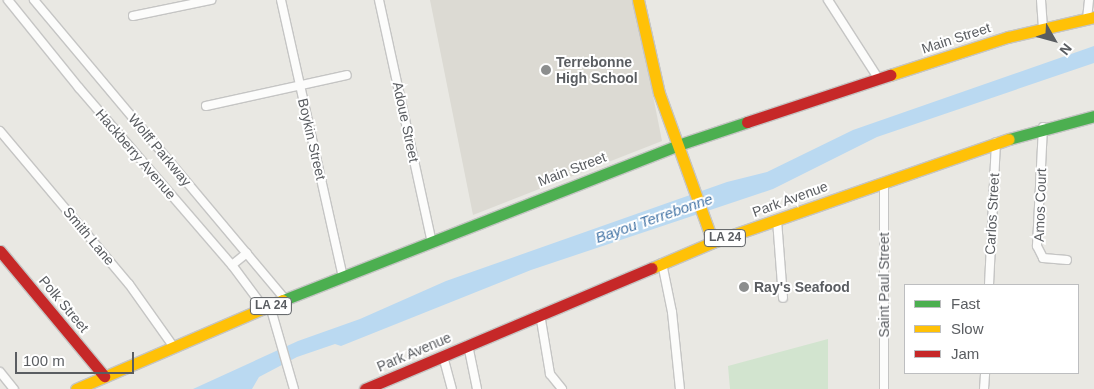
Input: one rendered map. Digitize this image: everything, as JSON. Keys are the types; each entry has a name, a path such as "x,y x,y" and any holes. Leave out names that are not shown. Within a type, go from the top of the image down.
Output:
{"main road":[{"path":"638,0 659,93 714,242"},
{"name":"Main Street","path":"76,389 285,299 343,278 678,145 878,78 1043,28 1090,18"},
{"name":"Park Avenue","path":"365,389 714,242 996,142 1043,127 1094,116"},
{"name":"Polk Street","path":"0,251 104,376"}],"street":[{"name":"Hackberry Avenue","path":"8,0 79,88 267,307 281,340 294,389"},
{"name":"Wolff Parkway","path":"34,0 285,299"},
{"path":"133,16 211,0"},
{"name":"Boykin Street","path":"281,0 343,278"},
{"name":"Adoue Street","path":"379,0 432,243"},
{"path":"828,0 878,78"},
{"path":"1041,0 1043,28"},
{"path":"1089,0 1090,18"},
{"path":"206,106 347,75"},
{"name":"Amos Court","path":"1043,127 1037,246 1043,258 1067,260"},
{"name":"Smith Lane","path":"0,131 129,284 174,346"},
{"name":"Carlos Street","path":"989,284 996,142"},
{"name":"Saint Paul Street","path":"884,182 884,389"},
{"path":"778,220 783,298"},
{"path":"232,265 247,253"},
{"path":"662,263 672,312 680,389"},
{"path":"540,314 550,374 562,389"},
{"path":"468,346 477,389"},
{"path":"443,356 452,389"},
{"path":"0,372 14,389"},
{"path":"984,389 985,374"}],"shaded area":[{"name":"Terrebonne High School","path":"430,0 634,0 662,141 473,215"}],"green space":[{"path":"828,339 828,389 730,389 728,366"}],"water":[{"name":"Bayou Terrebonne","path":"1094,46 1094,63 877,137 773,189 531,270 341,346 335,344 297,357 259,377 252,389 193,389 298,341 360,319 446,281 727,182 767,172 853,130"}],"traffic: fast":[{"path":"1009,139 1094,116"},
{"path":"283,300 678,145 747,122"}],"traffic: slow":[{"path":"638,0 659,93 713,242"},
{"path":"890,75 1008,37 1094,17"},
{"path":"652,268 713,242 1009,139"},
{"path":"76,389 283,300"}],"traffic: jam":[{"path":"747,122 890,75"},
{"path":"0,251 104,376"},
{"path":"365,389 652,268"}],"place":[{"name":"Terrebonne High School","path":"546,70"},
{"name":"Ray's Seafood","path":"744,287"}]}
